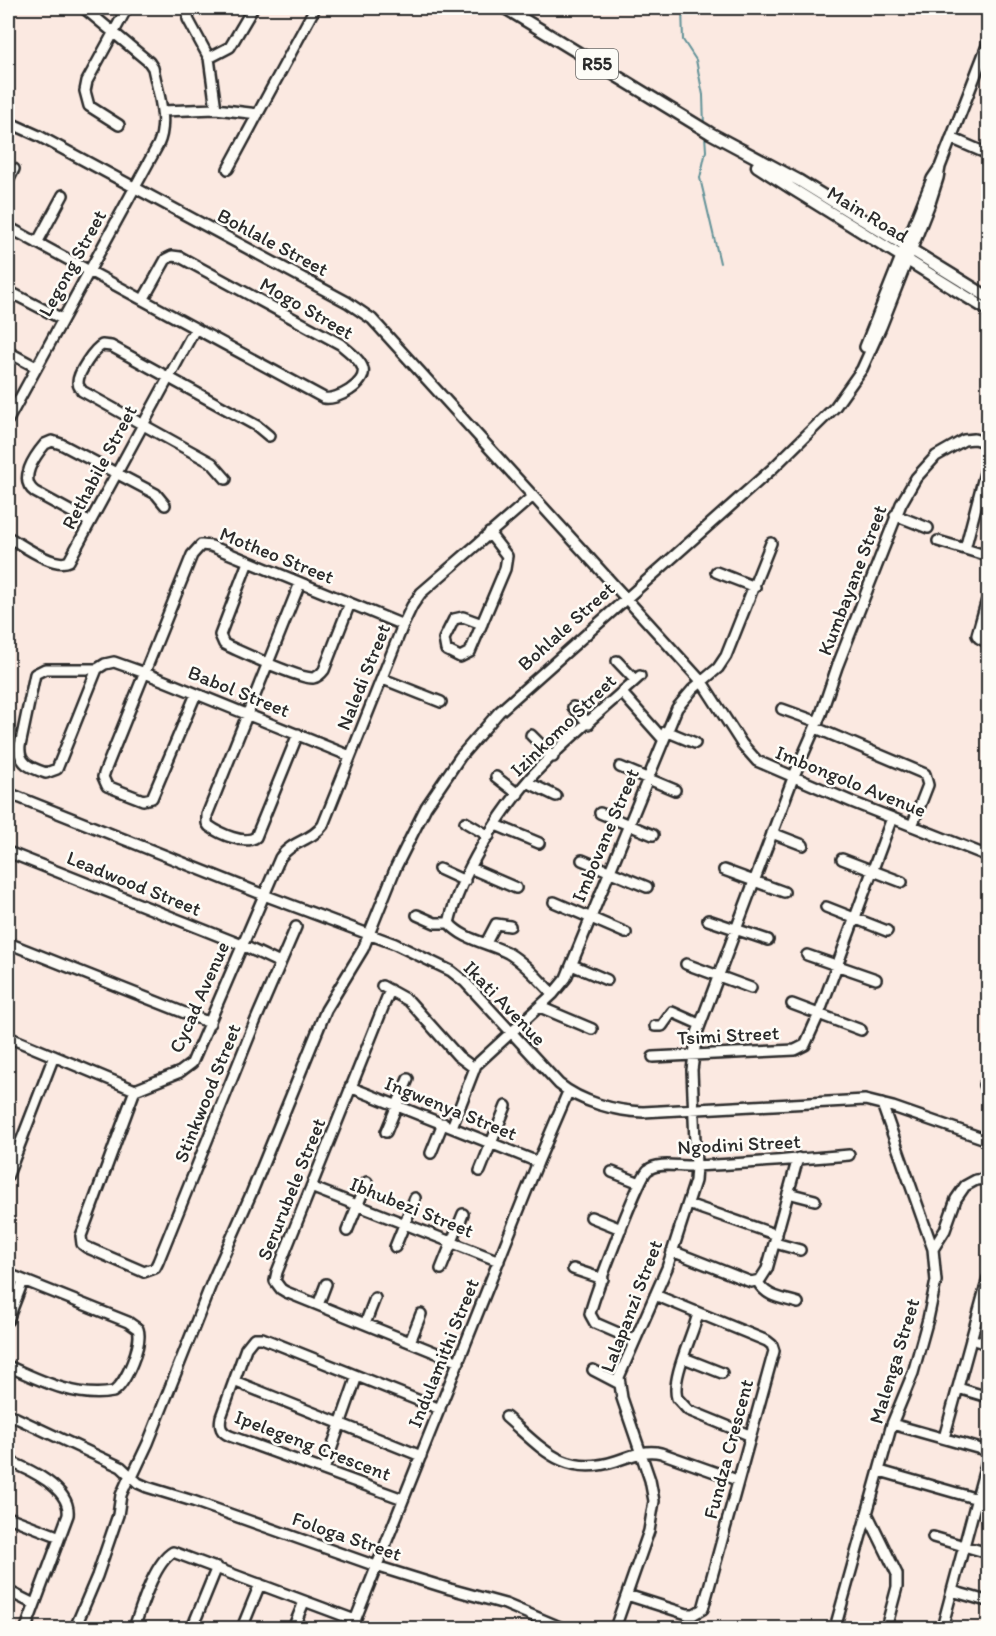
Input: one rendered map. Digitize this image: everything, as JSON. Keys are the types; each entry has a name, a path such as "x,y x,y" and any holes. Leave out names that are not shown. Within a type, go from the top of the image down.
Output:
{"main road":[{"name":"Main Road","path":"505,8 731,146 791,188 988,310"},
{"name":"Main Road","path":"731,146 798,180 988,297"}],"street":[{"name":"Legong Street","path":"8,417 161,139 162,111 153,68 149,62 84,8"},
{"path":"119,125 89,106 85,91 87,81 127,8"},
{"path":"189,8 188,19 209,58 216,109"},
{"path":"209,58 230,47 253,8"},
{"path":"228,169 315,8"},
{"name":"Bohlale Street","path":"75,1629 97,1576 129,1474 148,1443 212,1282 251,1194 326,1010 356,961 410,837 437,788 486,725 515,696 803,441 835,408 867,358 905,259 936,187 940,167 988,43"},
{"path":"162,111 216,109 258,114"},
{"name":"Bohlale Street","path":"8,123 39,136 135,187 339,298 372,319 532,496"},
{"path":"951,138 988,154"},
{"path":"8,181 14,170"},
{"path":"37,243 63,195"},
{"name":"Mogo Street","path":"8,227 195,329 327,399 340,396 359,382 363,375 364,370 360,363 340,344 180,257 172,256 166,260 143,300"},
{"path":"8,291 62,319"},
{"name":"Rethabile Street","path":"8,537 53,562 64,564 73,555 195,329"},
{"path":"226,479 212,463 87,394 80,387 78,383 80,375 98,346 106,345 168,377 257,426 269,436"},
{"path":"8,352 36,367"},
{"name":"Kumbayane Street","path":"794,778 817,725 896,515 916,478 936,456 964,440 974,439 988,443"},
{"path":"90,522 31,489 27,481 28,472 42,447 52,441 156,494 165,505"},
{"path":"965,549 988,461"},
{"name":"Naledi Street","path":"264,895 284,852 315,834 323,825 412,606 421,593 532,496"},
{"name":"Imbongolo Avenue","path":"532,496 702,682 752,757 763,765 988,856"},
{"path":"978,501 988,504"},
{"path":"896,515 928,528"},
{"path":"482,624 463,617 453,619 444,639 446,650 460,657 467,655 473,648 507,562 504,550 489,533"},
{"path":"939,542 988,556"},
{"name":"Imbovane Street","path":"431,1153 474,1068 540,1007 566,978 665,735 681,702 718,668 726,656 771,543"},
{"name":"Motheo Street","path":"196,693 152,798 143,800 112,789 105,782 105,771 195,550 201,545 206,545 403,625"},
{"path":"248,562 220,635 224,644 268,663 304,677 320,675 350,603"},
{"path":"716,572 755,587"},
{"path":"298,734 256,837 244,840 213,829 207,823 207,815 300,583"},
{"path":"988,596 977,635 988,643"},
{"name":"Izinkomo Street","path":"449,924 470,868 496,825 527,782 637,678 617,661"},
{"name":"Babol Street","path":"97,669 114,662 350,756"},
{"path":"45,669 97,669 57,769 46,773 24,763 20,756 20,746 35,674 45,669"},
{"path":"382,679 441,702"},
{"path":"621,693 665,735 695,743"},
{"path":"573,706 589,723"},
{"path":"782,709 925,774 928,784 912,826"},
{"path":"531,735 553,757"},
{"path":"620,767 675,790"},
{"path":"496,777 518,794"},
{"name":"Lalapanzi Street","path":"615,1629 653,1511 650,1480 618,1383 621,1370 672,1251 694,1181 696,1166 692,1109 693,1054 699,1024 794,778"},
{"path":"527,782 556,796"},
{"name":"Ikati Avenue","path":"8,793 264,895 395,944 459,976 550,1076 568,1092 607,1106 630,1112 852,1100 882,1104 988,1140"},
{"path":"600,813 653,835"},
{"name":"Tsimi Street","path":"653,1057 801,1049 808,1041 819,1014 892,818"},
{"path":"465,822 489,836"},
{"path":"496,825 538,843"},
{"path":"772,833 803,845"},
{"name":"Leadwood Street","path":"8,852 242,945 280,963"},
{"path":"842,859 902,882"},
{"path":"582,860 647,887"},
{"path":"439,868 465,881"},
{"path":"470,868 516,888"},
{"path":"724,870 784,891"},
{"name":"Cycad Avenue","path":"135,1090 180,1071 192,1063 264,895"},
{"path":"554,902 626,933"},
{"path":"826,907 887,931"},
{"path":"417,915 435,923 449,924 459,933 486,943 518,960 553,994"},
{"path":"708,920 768,940"},
{"path":"486,943 496,924 510,926"},
{"name":"Stinkwood Street","path":"135,1090 81,1232 82,1244 138,1270 150,1272 159,1262 296,927"},
{"path":"8,943 210,1023"},
{"path":"807,955 876,979"},
{"path":"572,964 607,980"},
{"path":"686,964 751,988"},
{"name":"Serurubele Street","path":"459,1362 281,1289 275,1281 276,1272 312,1187 386,988 414,1006 458,1056 474,1068"},
{"name":"Tsimi Street","path":"792,1004 861,1030"},
{"path":"540,1007 592,1029"},
{"path":"655,1026 662,1026 672,1012 699,1024"},
{"path":"8,1037 135,1090"},
{"path":"8,1175 54,1056"},
{"path":"386,1132 408,1079"},
{"name":"Ingwenya Street","path":"350,1087 538,1162"},
{"name":"Indulamithi Street","path":"353,1624 568,1092"},
{"name":"Malenga Street","path":"835,1629 892,1424 913,1372 932,1303 936,1275 933,1249 882,1104"},
{"path":"480,1171 506,1106"},
{"name":"Ngodini Street","path":"640,1183 647,1170 652,1167 849,1155"},
{"path":"758,1282 767,1269 798,1158"},
{"path":"612,1172 640,1183 590,1311 590,1318 599,1325 634,1340"},
{"path":"933,1249 941,1238 953,1204 960,1193 972,1181 988,1179"},
{"path":"347,1231 367,1182"},
{"name":"Ibhubezi Street","path":"312,1187 499,1261"},
{"path":"788,1193 815,1200"},
{"path":"395,1247 415,1198"},
{"path":"688,1204 800,1250"},
{"path":"441,1269 463,1214"},
{"path":"591,1217 621,1229"},
{"path":"672,1251 744,1280 758,1282"},
{"path":"573,1269 603,1279"},
{"path":"8,1274 128,1322 140,1333 139,1344 124,1380 113,1392 101,1394 67,1389 8,1366"},
{"path":"944,1438 971,1339 987,1292 988,1278"},
{"path":"8,1320 23,1281"},
{"path":"758,1282 762,1289 770,1294 798,1302"},
{"path":"318,1305 326,1284"},
{"name":"Fundza Crescent","path":"627,1595 687,1614 699,1612 705,1602 773,1353 772,1345 767,1341 655,1295"},
{"path":"365,1324 375,1298"},
{"path":"410,1342 421,1314"},
{"path":"698,1314 675,1386 680,1403 694,1413 749,1435"},
{"name":"Ipelegeng Crescent","path":"403,1499 223,1432 220,1417 249,1343 257,1337 440,1409"},
{"path":"971,1339 988,1344"},
{"path":"684,1358 722,1373"},
{"path":"593,1370 618,1383"},
{"path":"324,1470 357,1376"},
{"path":"234,1381 421,1456"},
{"path":"958,1388 988,1397"},
{"name":"Fologa Street","path":"8,1414 129,1474 138,1483 147,1487 376,1566 505,1604 562,1629"},
{"path":"506,1418 545,1452 568,1464 599,1466 650,1451 737,1480"},
{"path":"892,1424 988,1451"},
{"path":"942,1629 988,1457"},
{"path":"8,1461 36,1474 65,1498 69,1508 26,1629"},
{"path":"880,1471 988,1502"},
{"path":"868,1515 897,1574 897,1587 886,1629"},
{"path":"8,1517 60,1538"},
{"path":"933,1537 988,1553"},
{"path":"134,1629 149,1588 162,1563 171,1552 178,1552 260,1584 353,1624"},
{"path":"192,1629 217,1567"},
{"path":"242,1629 260,1584"},
{"path":"8,1591 34,1604"},
{"path":"952,1591 983,1600"},
{"path":"294,1626 304,1602"}],"waterway":[{"path":"682,8 683,40 696,60 703,95 704,126"},
{"path":"705,135 706,151 700,178 720,263"}]}
